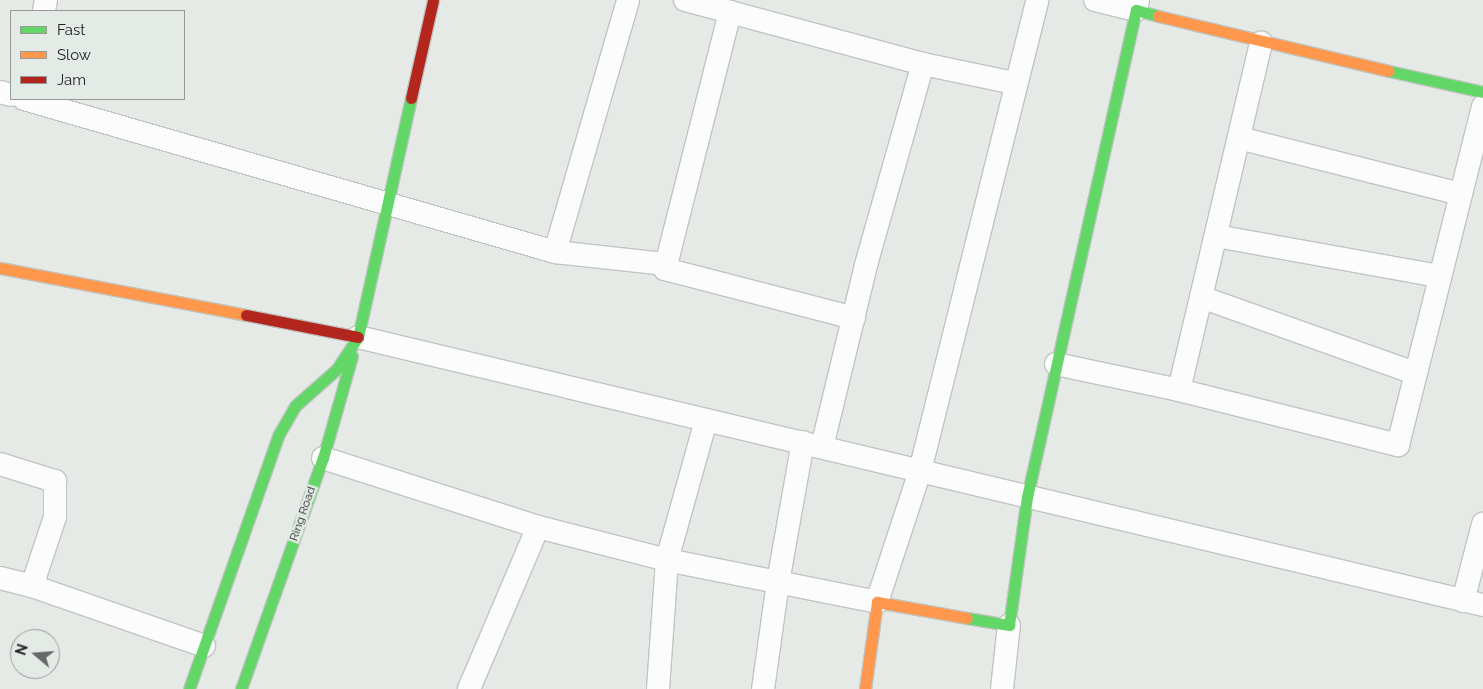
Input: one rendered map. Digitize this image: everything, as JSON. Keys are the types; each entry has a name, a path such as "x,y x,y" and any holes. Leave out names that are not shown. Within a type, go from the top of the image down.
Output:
{"street":[{"name":"Ring Road","path":"241,689 322,458 358,337 433,0"},
{"path":"556,252 628,0"},
{"path":"685,0 923,64 1014,83"},
{"path":"865,689 878,602 920,471 1014,83 1037,0"},
{"path":"1094,0 1137,5 1262,43 1483,92"},
{"path":"1002,689 1026,497 1137,5"},
{"path":"730,12 665,269 854,318"},
{"path":"1179,390 1262,43"},
{"path":"763,689 778,582 813,444 854,318 923,64"},
{"path":"28,100 388,201 556,252 666,264"},
{"path":"1056,364 1179,390 1398,445 1483,107"},
{"path":"1239,138 1460,194"},
{"path":"1216,236 1439,276"},
{"path":"0,268 358,337 813,444 1026,497 1473,603 1483,524"},
{"path":"1201,297 1415,374"},
{"path":"189,689 279,434 296,406 337,369 358,337"},
{"path":"658,689 667,560 706,420"},
{"path":"322,458 538,527 667,560 878,602 1009,625"},
{"path":"0,464 55,481 55,517 32,586"},
{"path":"469,689 538,527"},
{"path":"0,578 32,586 204,646"}],"traffic: fast":[{"path":"967,618 1009,625 1027,497 1136,10 1158,16"},
{"path":"1389,71 1483,92"},
{"path":"189,689 279,434 295,406 337,369 358,337 411,98"},
{"path":"241,689 323,458 352,356"}],"traffic: slow":[{"path":"1158,16 1389,71"},
{"path":"0,268 246,315"},
{"path":"865,689 877,602 967,618"}],"traffic: jam":[{"path":"411,98 433,0"},
{"path":"246,315 358,337"}]}
